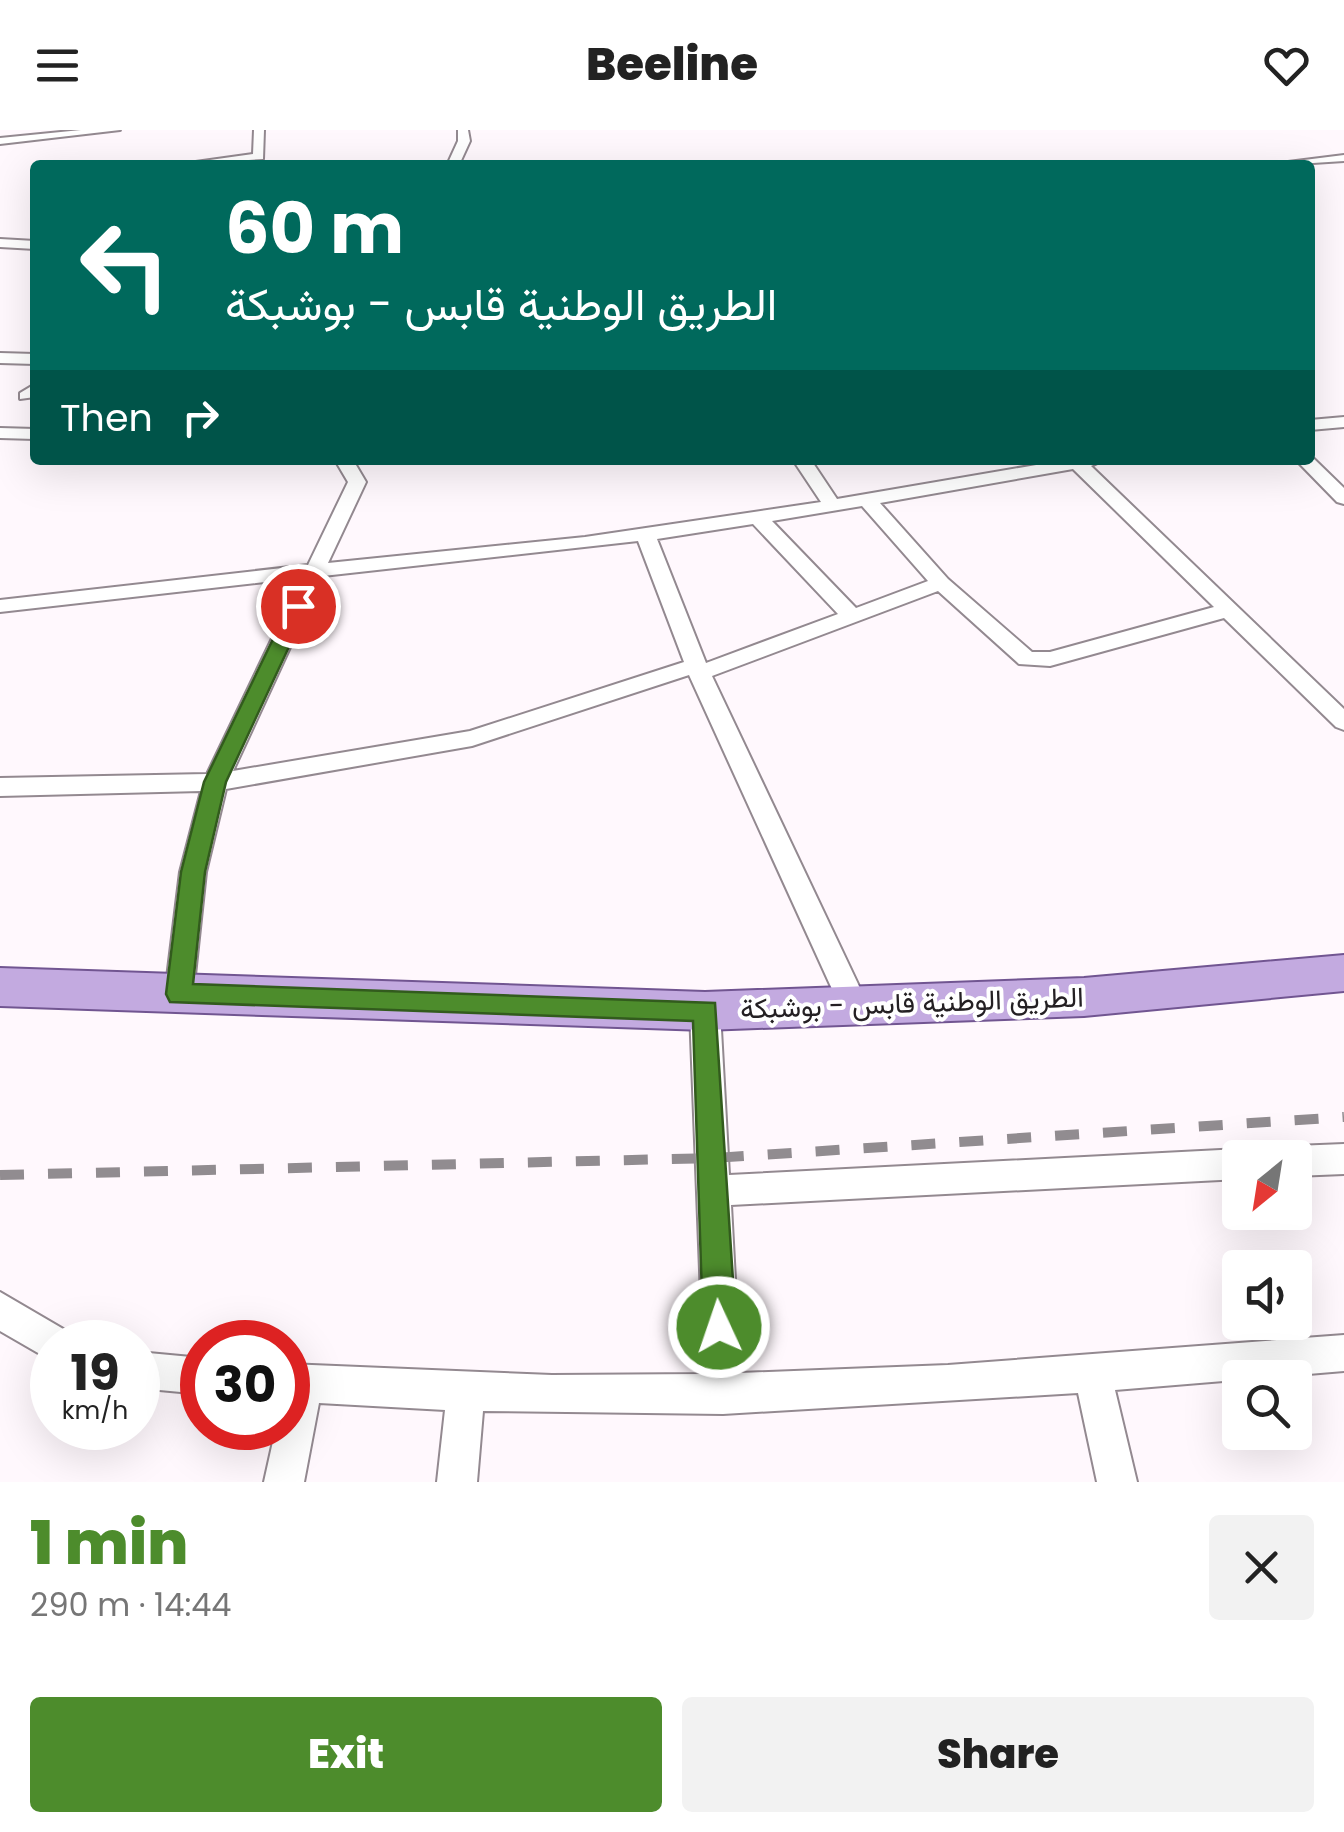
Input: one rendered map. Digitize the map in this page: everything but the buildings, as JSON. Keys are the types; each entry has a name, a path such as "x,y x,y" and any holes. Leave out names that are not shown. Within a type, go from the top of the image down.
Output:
{"main road":[{"name":"الطريق الوطنية قابس - بوشبكة","path":"0,987 706,1011 1084,997 1344,973"}],"street":[{"path":"0,141 41,134 116,130"},
{"path":"236,160 259,158 259,130"},
{"path":"455,160 464,141 462,130"},
{"path":"1315,162 1344,158"},
{"path":"0,255 8,243"},
{"path":"0,358 30,359"},
{"path":"1315,425 1344,422"},
{"path":"0,433 30,434"},
{"path":"179,994 193,872 215,782 357,482 347,465"},
{"path":"805,465 832,505"},
{"path":"0,606 147,584 646,534 1069,465"},
{"path":"1089,465 1228,610 1344,722"},
{"path":"1310,465 1344,498"},
{"path":"867,500 940,583 1019,654 1038,660 1228,610"},
{"path":"757,517 852,616"},
{"path":"646,534 698,669 852,1003"},
{"path":"0,787 215,782 472,738 698,669 940,583"},
{"path":"706,1011 723,1395"},
{"path":"1312,1160 1344,1159"},
{"path":"712,1191 1222,1165"},
{"path":"0,1310 30,1329"},
{"path":"310,1384 466,1392 723,1395 1093,1376 1344,1353"},
{"path":"1093,1376 1117,1482"},
{"path":"457,1482 466,1392"},
{"path":"284,1482 288,1450"}],"railway":[{"path":"0,1175 714,1158 1344,1117"}],"route":[{"path":"298,606 215,782 193,872 179,994 706,1011 719,1327"}]}
